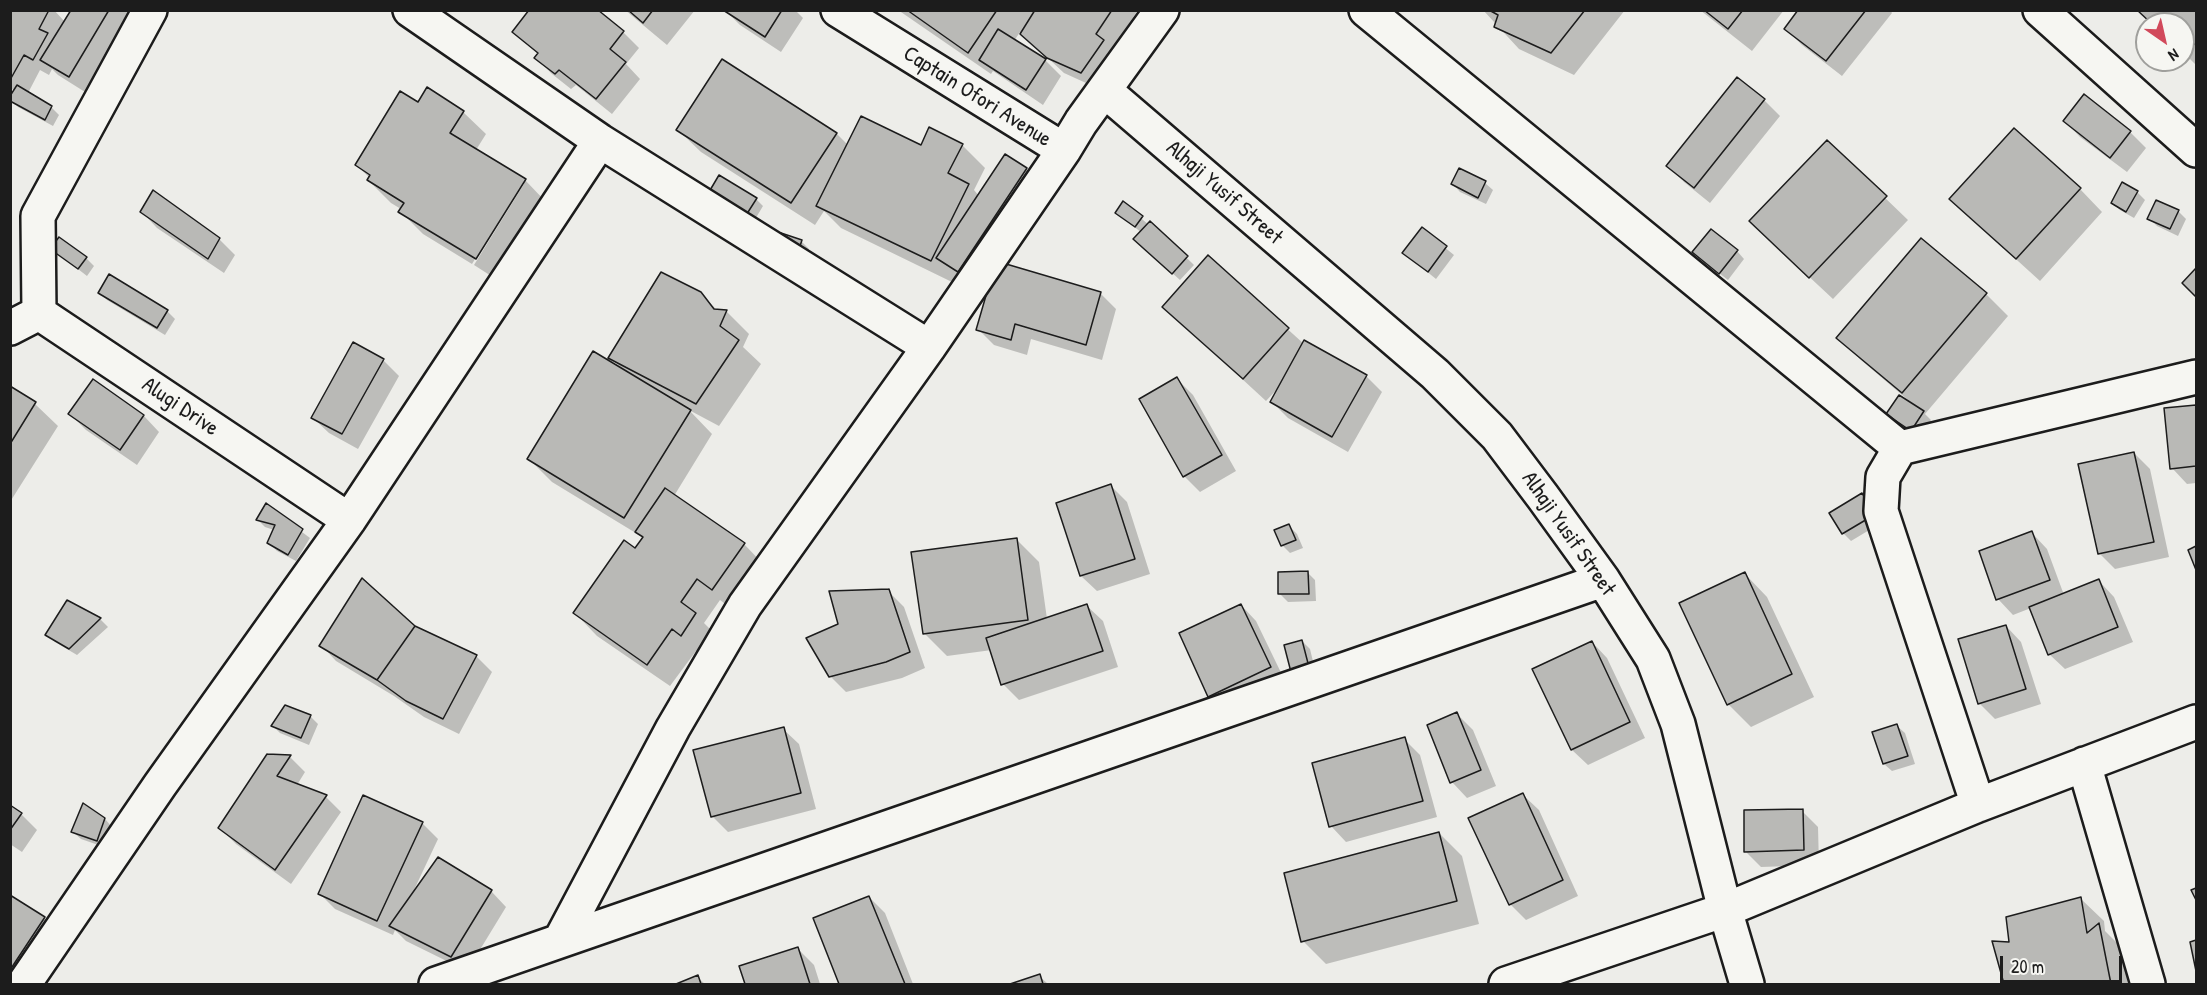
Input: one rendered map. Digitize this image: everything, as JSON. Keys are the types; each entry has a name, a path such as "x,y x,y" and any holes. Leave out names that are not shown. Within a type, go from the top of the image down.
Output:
{"street":[{"path":"10,328 39,313 38,216 150,10"},
{"path":"410,10 600,141 929,347"},
{"name":"Captain Ofori Avenue","path":"838,10 1064,150 1162,10"},
{"path":"1366,10 1900,448"},
{"path":"2040,10 2196,150"},
{"name":"Alhaji Yusif Street","path":"1104,90 1443,382 1497,436 1543,496 1603,580 1653,659 1678,724 1725,910 1747,984"},
{"path":"24,984 160,785 349,520 600,141"},
{"path":"561,941 673,728 745,605 929,347 1064,150"},
{"name":"Alugi Drive","path":"39,313 349,520"},
{"path":"1978,805 1881,511 1883,477 1900,448 2196,377"},
{"path":"436,984 1603,580"},
{"path":"1506,984 1725,910 1978,805 2196,722"},
{"path":"2084,764 2148,984"}],"building":[{"path":"10,10 49,10 39,29 48,33 33,60 24,55 10,80"},
{"path":"71,10 109,10 69,77 40,60"},
{"path":"529,10 598,10 624,31 610,49 626,62 596,99 559,70 555,74 534,58 538,53 512,32"},
{"path":"628,10 653,10 643,23"},
{"path":"723,10 782,10 765,37"},
{"path":"907,10 997,10 968,53"},
{"path":"1035,10 1112,10 1096,34 1104,40 1081,73 1047,58 1020,34"},
{"path":"1489,10 1585,10 1551,53 1494,27 1498,15"},
{"path":"1704,10 1743,10 1728,29"},
{"path":"1798,10 1866,10 1826,61 1784,29"},
{"path":"2137,10 2196,10 2196,42 2195,12 2139,12"},
{"path":"998,29 1046,59 1026,90 979,60"},
{"path":"722,59 837,133 791,203 676,130"},
{"path":"1737,77 1765,99 1694,188 1666,166"},
{"path":"17,85 52,106 45,120 10,101 10,96"},
{"path":"427,87 464,111 450,133 526,179 476,259 398,212 404,203 367,180 370,175 355,165 400,91 418,102"},
{"path":"2084,94 2131,131 2110,158 2063,121"},
{"path":"861,116 921,145 929,127 963,144 948,173 969,184 931,261 816,206"},
{"path":"2014,128 2081,188 2016,259 1949,199"},
{"path":"1827,140 1887,196 1809,278 1749,221"},
{"path":"1005,154 1027,168 958,272 936,258"},
{"path":"1459,168 1486,181 1478,198 1451,184"},
{"path":"719,175 757,198 743,220 706,197"},
{"path":"2122,182 2138,191 2126,212 2111,203"},
{"path":"153,190 220,238 208,259 140,212"},
{"path":"2156,200 2179,210 2170,229 2147,219"},
{"path":"1123,201 1143,216 1135,227 1115,213"},
{"path":"1150,221 1188,256 1172,274 1133,239"},
{"path":"1422,227 1447,246 1428,272 1402,253"},
{"path":"1711,229 1738,250 1719,274 1692,252"},
{"path":"781,233 802,240 798,252 777,245"},
{"path":"59,237 87,257 78,269 50,249"},
{"path":"1921,238 1987,293 1902,393 1836,338"},
{"path":"1208,255 1289,328 1243,379 1162,307"},
{"path":"996,261 1101,292 1086,345 1015,324 1011,340 976,330"},
{"path":"2196,268 2196,297 2182,283"},
{"path":"661,272 701,292 714,309 727,310 720,326 739,340 696,404 608,358"},
{"path":"109,274 168,310 157,328 98,293"},
{"path":"1304,340 1367,375 1332,437 1270,402"},
{"path":"353,342 384,359 342,434 311,418"},
{"path":"593,351 691,410 624,518 527,459"},
{"path":"1177,377 1222,455 1183,477 1139,399"},
{"path":"93,379 144,415 120,450 68,414"},
{"path":"10,386 36,402 10,444"},
{"path":"1899,395 1924,411 1911,431 1886,414"},
{"path":"2196,405 2196,466 2170,469 2164,408"},
{"path":"2134,452 2154,542 2098,554 2078,464"},
{"path":"1111,484 1135,559 1080,576 1056,503"},
{"path":"665,488 745,543 712,590 697,579 681,602 696,613 681,636 672,629 647,665 573,613 624,540 635,548 643,537 635,532"},
{"path":"1862,493 1874,515 1842,534 1829,513"},
{"path":"266,503 303,529 288,555 267,543 275,525 256,520"},
{"path":"1289,524 1296,540 1281,546 1274,530"},
{"path":"2032,531 2050,580 1996,600 1979,551"},
{"path":"1017,538 1028,620 923,634 911,552"},
{"path":"2196,546 2196,570 2188,550"},
{"path":"1308,571 1309,594 1278,594 1278,572"},
{"path":"1745,572 1792,674 1727,705 1679,603"},
{"path":"362,578 415,626 377,680 319,646"},
{"path":"2099,579 2118,627 2048,655 2029,607"},
{"path":"889,589 910,652 886,662 829,677 806,638 838,624 829,591"},
{"path":"67,600 101,618 69,649 45,635"},
{"path":"1087,604 1103,651 1001,685 986,638"},
{"path":"1241,604 1271,667 1208,697 1179,633"},
{"path":"2006,625 2026,689 1978,704 1958,639"},
{"path":"415,626 477,655 443,719 406,701 377,680"},
{"path":"1302,640 1310,671 1292,676 1284,645"},
{"path":"1592,641 1630,722 1571,750 1532,669"},
{"path":"285,705 311,715 301,738 271,726"},
{"path":"1457,712 1481,770 1450,783 1427,725"},
{"path":"1897,724 1908,756 1883,764 1872,732"},
{"path":"784,727 801,793 711,817 693,750"},
{"path":"1405,737 1423,801 1329,827 1312,763"},
{"path":"267,754 291,755 277,776 327,795 275,870 218,828"},
{"path":"1523,793 1563,880 1509,905 1468,818"},
{"path":"363,795 423,822 377,921 318,894"},
{"path":"83,803 105,818 97,841 71,832"},
{"path":"10,805 22,813 10,830"},
{"path":"1803,809 1804,850 1744,852 1744,810"},
{"path":"1439,832 1457,901 1301,942 1284,873"},
{"path":"438,857 492,890 451,957 389,926"},
{"path":"2196,888 2196,900 2191,890"},
{"path":"10,895 45,917 10,970"},
{"path":"869,896 905,984 839,984 813,918"},
{"path":"2081,897 2087,933 2099,923 2111,984 2004,984 1992,941 2009,942 2006,917"},
{"path":"2196,940 2196,971 2190,942"},
{"path":"798,947 810,984 745,984 739,966"},
{"path":"1040,974 1043,984 1010,984"},
{"path":"698,975 701,984 676,984"}]}
